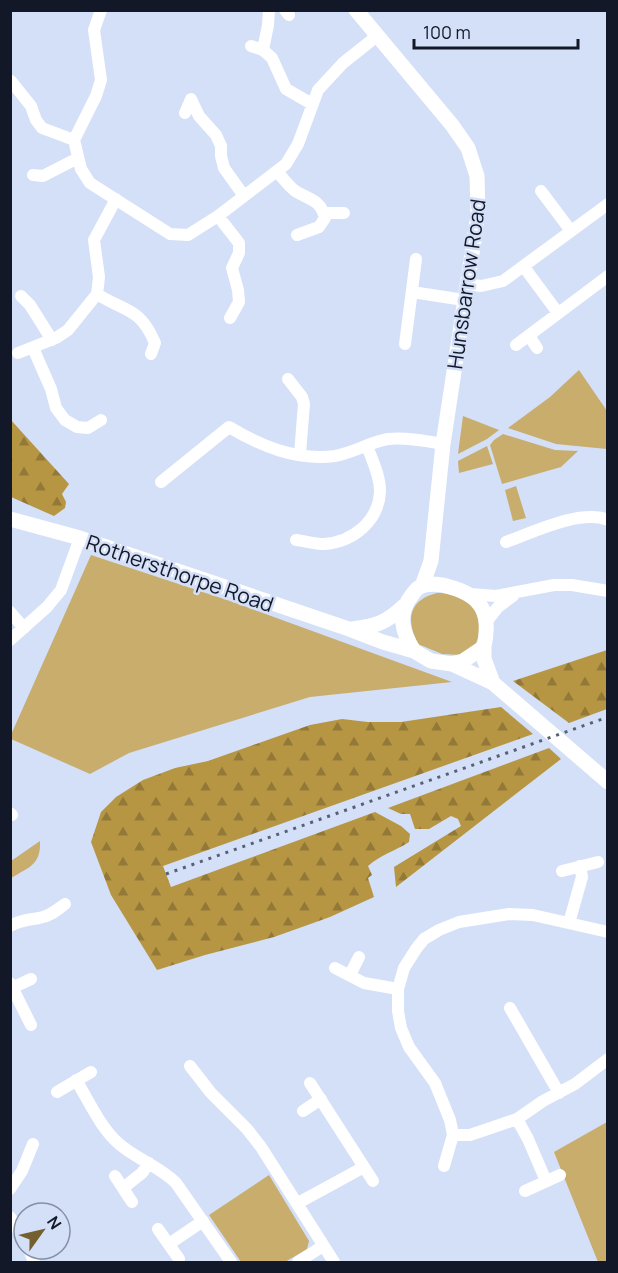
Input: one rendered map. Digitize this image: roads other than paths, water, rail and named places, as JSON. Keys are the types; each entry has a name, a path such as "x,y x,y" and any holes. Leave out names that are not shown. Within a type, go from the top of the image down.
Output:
{"street":[{"path":"101,10 94,30 100,80 96,96 74,140 81,170 90,183 170,234 188,235 218,216 286,164 297,144 318,90 343,63 377,36"},
{"path":"263,50 269,10"},
{"name":"Hunsbarrow Road","path":"356,10 452,125 468,148 474,163 479,195 443,444 431,561 422,586"},
{"path":"250,46 263,50 272,58 286,89 312,104"},
{"path":"11,81 31,106 42,128 74,140"},
{"path":"185,113 191,99 199,116 216,135 221,146 224,168 244,196"},
{"path":"33,175 43,176 78,158"},
{"path":"277,171 291,187 302,195 311,197 323,209 325,218 319,227 297,235"},
{"path":"541,191 571,231"},
{"path":"18,354 52,340 68,330 97,294 99,277 94,240 116,199"},
{"path":"467,284 481,286 503,281 608,204"},
{"path":"324,213 344,213"},
{"path":"218,216 239,243 239,253 232,268 239,302 230,318"},
{"path":"405,344 416,259"},
{"path":"524,267 558,313"},
{"path":"516,345 558,313 605,283"},
{"path":"412,292 464,300"},
{"path":"97,294 127,308 138,317 150,332 155,343 151,354"},
{"path":"21,296 30,305 52,340"},
{"path":"529,336 537,348"},
{"path":"33,348 51,389 56,408 65,420 77,427 88,428 101,420"},
{"path":"288,378 302,397 304,404 300,454"},
{"path":"161,482 229,427 271,449 300,454 335,456 387,439 443,444"},
{"path":"296,540 322,544 338,542 357,533 372,518 380,490 367,446"},
{"path":"506,542 575,518 590,517 608,520"},
{"name":"Rothersthorpe Road","path":"10,519 80,538 350,629 414,651 432,661 452,664 493,683"},
{"path":"10,640 47,607 61,590 80,538"},
{"path":"431,561 444,585"},
{"path":"422,586 444,585 470,594 496,596 554,585 572,585 608,591"},
{"name":"Rothersthorpe Road","path":"350,629 375,626 391,618 422,586"},
{"path":"487,621 498,607 517,593"},
{"path":"470,594 485,613 487,621 484,659 493,683 608,782"},
{"path":"404,606 402,627 405,638 414,651"},
{"path":"10,612 24,628"},
{"path":"452,664 463,661 484,647"},
{"path":"562,872 598,862"},
{"path":"569,923 582,877 580,866"},
{"path":"10,926 22,920 41,918 55,912 65,904"},
{"path":"444,1166 453,1135 444,1100 435,1083 409,1047 401,1028 398,1011 398,989 404,968 420,944 424,939 449,926 487,916 509,914 533,915 608,932"},
{"path":"351,975 359,957"},
{"path":"335,968 364,983 398,989"},
{"path":"31,979 11,986 31,1025"},
{"path":"510,1008 559,1093"},
{"path":"453,1135 470,1135 517,1119 575,1084 608,1059"},
{"path":"190,1066 211,1094 247,1129 298,1203 334,1263"},
{"path":"57,1092 91,1072"},
{"path":"76,1080 116,1141 128,1151 165,1172 176,1183 231,1263"},
{"path":"310,1083 374,1181"},
{"path":"303,1111 321,1100"},
{"path":"517,1119 546,1181"},
{"path":"10,1189 16,1183 31,1149 40,1160"},
{"path":"123,1188 142,1173 149,1163"},
{"path":"298,1203 364,1167"},
{"path":"525,1191 560,1175"},
{"path":"115,1176 132,1202"},
{"path":"169,1244 203,1221"},
{"path":"158,1228 179,1259"},
{"path":"298,1263 323,1246"}],"railway":[{"path":"166,874 608,717"}]}
